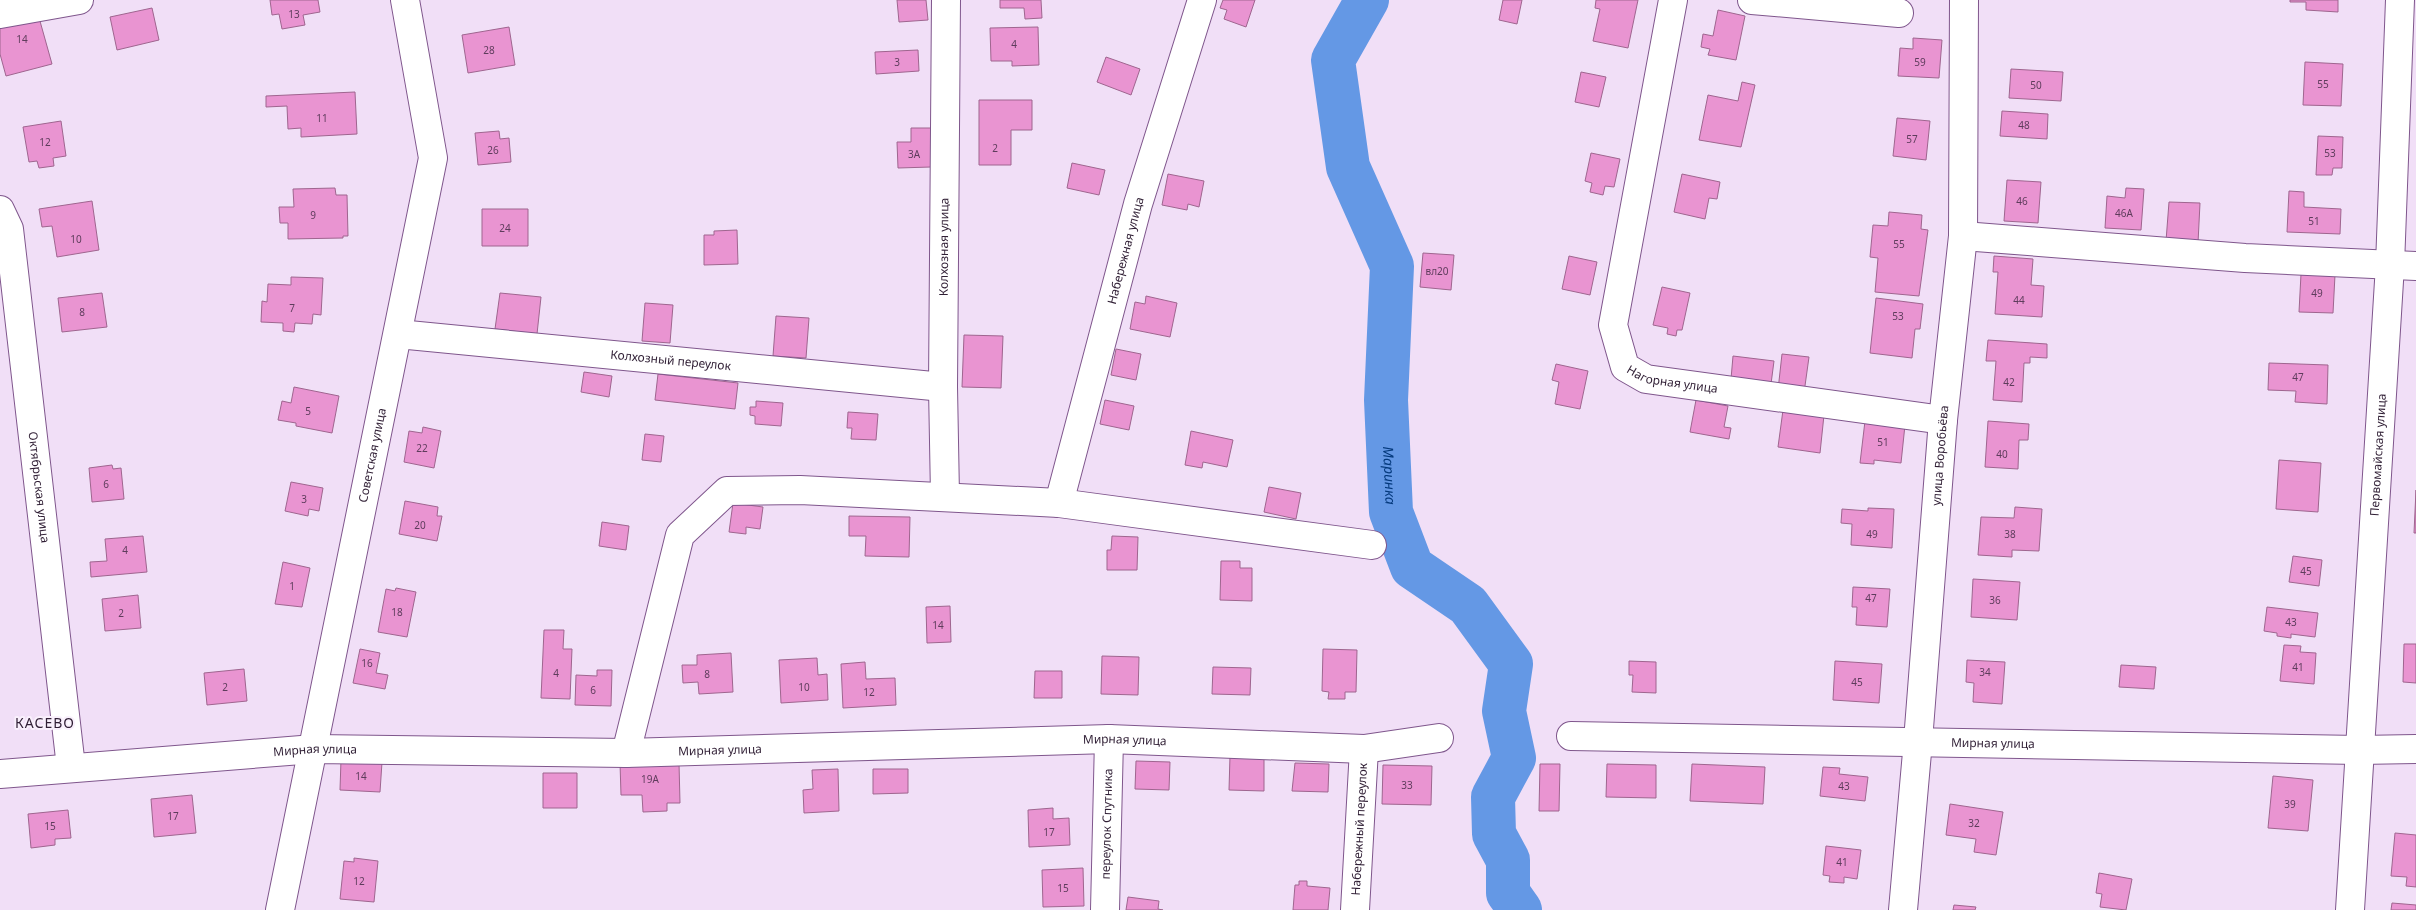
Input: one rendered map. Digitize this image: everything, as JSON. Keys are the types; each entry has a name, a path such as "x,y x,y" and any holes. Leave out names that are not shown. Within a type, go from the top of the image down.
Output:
{"street":[{"path":"0,14 78,0"},
{"name":"Советская улица","path":"280,910 433,158 404,0"},
{"name":"Колхозная улица","path":"945,496 943,387 946,0"},
{"name":"Набережная улица","path":"1058,503 1138,204 1202,0"},
{"name":"Нагорная улица","path":"1673,0 1613,325 1625,367 1646,379 1943,420"},
{"path":"1752,0 1899,13"},
{"name":"улица Воробьёва","path":"1903,910 1943,420 1963,236 1964,0"},
{"name":"Первомайская улица","path":"2350,910 2358,750 2403,266 2400,0"},
{"name":"Октябрьская улица","path":"0,210 9,229 71,767"},
{"path":"1963,236 2245,258 2403,266"},
{"name":"Колхозный переулок","path":"398,334 943,387"},
{"path":"626,753 680,535 727,491 800,490 1058,503 1372,545"},
{"name":"Мирная улица","path":"1571,736 2358,750 2416,748"},
{"name":"Мирная улица","path":"0,774 71,767 314,750 626,753 1109,738 1364,749 1439,738"},
{"name":"переулок Спутника","path":"1105,910 1109,738"},
{"name":"Набережный переулок","path":"1355,910 1364,749"}],"building":[{"path":"270,0 318,0 320,12 303,15 305,25 282,29 279,14 272,15"},
{"path":"897,0 926,0 928,20 899,22"},
{"path":"1000,0 1041,0 1042,18 1025,19 1024,8 1000,8"},
{"path":"1223,0 1255,0 1246,27 1224,19 1227,10 1220,8"},
{"path":"1503,0 1522,0 1517,24 1499,20"},
{"path":"1596,0 1638,0 1628,48 1593,41 1600,9 1595,8"},
{"path":"2290,0 2338,0 2338,12 2306,10 2306,2 2290,2"},
{"path":"152,8 159,40 117,50 110,17"},
{"path":"1718,10 1745,16 1736,60 1708,55 1710,49 1701,47 1703,34 1713,36"},
{"path":"38,14 52,64 6,76 0,54 0,24"},
{"path":"509,27 515,65 468,73 462,35"},
{"path":"1038,27 1039,65 1012,66 1012,61 991,61 990,28"},
{"path":"1913,38 1942,40 1939,78 1898,76 1900,48 1913,49"},
{"path":"918,50 919,71 876,74 875,52"},
{"path":"1106,57 1140,69 1131,95 1097,82"},
{"path":"2305,62 2343,64 2341,106 2303,105"},
{"path":"2011,69 2063,72 2061,101 2009,98"},
{"path":"1581,72 1606,77 1599,107 1575,102"},
{"path":"1742,82 1755,85 1741,147 1699,140 1708,95 1738,101"},
{"path":"355,92 357,134 301,137 301,128 288,129 287,106 266,107 266,96"},
{"path":"979,100 1032,100 1032,130 1011,130 1011,165 979,165"},
{"path":"2002,111 2048,114 2047,139 2000,136"},
{"path":"1897,118 1930,121 1926,160 1893,156"},
{"path":"61,121 66,156 53,158 54,166 39,168 37,161 29,162 23,127"},
{"path":"911,128 931,128 931,167 898,168 897,142 911,142"},
{"path":"499,131 500,139 509,138 511,162 478,165 475,133"},
{"path":"2318,136 2343,137 2342,168 2333,168 2332,175 2316,175"},
{"path":"1591,153 1620,159 1614,187 1605,186 1603,195 1590,192 1592,183 1585,181"},
{"path":"1072,163 1105,170 1099,195 1067,188"},
{"path":"1168,174 1204,181 1199,207 1188,204 1187,210 1162,205"},
{"path":"1682,174 1720,182 1717,199 1709,198 1705,219 1674,212"},
{"path":"2007,180 2041,182 2038,223 2004,221"},
{"path":"335,188 336,195 347,195 348,236 343,236 343,238 288,239 288,223 280,223 279,207 294,207 293,189"},
{"path":"2126,188 2144,189 2141,230 2105,228 2107,196 2125,198"},
{"path":"2289,191 2304,192 2304,207 2341,209 2340,234 2287,232"},
{"path":"92,201 99,250 57,257 52,226 42,227 39,209"},
{"path":"2169,202 2200,203 2198,243 2166,241"},
{"path":"482,209 528,209 528,246 482,246"},
{"path":"1889,212 1922,215 1921,229 1928,230 1919,296 1875,292 1878,258 1870,257 1873,225 1888,226"},
{"path":"737,230 738,264 704,265 704,235 714,235 714,231"},
{"path":"1423,253 1454,255 1451,290 1420,287"},
{"path":"1569,256 1597,262 1590,295 1562,289"},
{"path":"1994,256 2033,259 2031,285 2044,286 2042,317 1995,314 1998,272 1993,272"},
{"path":"2301,274 2335,275 2333,313 2299,312"},
{"path":"291,277 323,278 321,315 313,314 312,324 295,323 294,332 283,331 283,323 261,322 262,301 267,302 268,284 291,285"},
{"path":"1662,287 1690,293 1682,330 1677,330 1676,336 1667,334 1668,328 1653,325"},
{"path":"102,293 107,327 62,332 58,298"},
{"path":"500,293 541,297 537,334 495,329"},
{"path":"1146,296 1177,303 1170,337 1130,329 1135,302 1145,304"},
{"path":"1876,298 1923,304 1920,329 1915,329 1912,358 1870,353"},
{"path":"645,303 673,305 670,343 642,341"},
{"path":"776,316 809,318 806,358 773,356"},
{"path":"964,335 1003,336 1001,388 962,387"},
{"path":"1988,340 2047,344 2047,358 2030,357 2030,363 2024,363 2022,402 1993,400 1996,361 1986,361"},
{"path":"1116,349 1141,354 1136,380 1111,375"},
{"path":"1782,354 1809,357 1804,393 1778,390"},
{"path":"1733,356 1774,361 1771,384 1731,379"},
{"path":"2269,363 2328,365 2327,404 2295,402 2296,391 2268,390"},
{"path":"1556,364 1588,371 1580,409 1555,404 1559,382 1552,380"},
{"path":"584,372 612,376 609,397 581,392"},
{"path":"658,374 738,383 735,409 655,400"},
{"path":"294,387 339,396 332,433 296,426 296,423 278,420 282,401 291,403"},
{"path":"1105,400 1134,406 1129,430 1100,424"},
{"path":"1696,400 1728,406 1724,427 1731,428 1729,439 1690,432"},
{"path":"756,401 783,403 781,426 755,424 755,416 750,415 750,407 756,407"},
{"path":"1783,410 1824,415 1820,453 1778,447"},
{"path":"848,412 878,414 876,440 851,439 852,428 847,428"},
{"path":"1865,421 1905,425 1901,463 1874,460 1874,464 1860,463"},
{"path":"1988,421 2029,424 2028,440 2019,440 2018,469 1985,467"},
{"path":"423,427 441,431 434,468 404,462 409,431 422,433"},
{"path":"1191,431 1233,440 1227,467 1203,462 1202,468 1185,465"},
{"path":"645,434 664,436 661,462 642,460"},
{"path":"2279,460 2321,463 2318,512 2276,509"},
{"path":"112,465 113,469 121,468 124,499 92,502 89,468"},
{"path":"291,482 323,488 319,511 309,509 308,516 285,511"},
{"path":"1269,487 1301,493 1296,519 1264,512"},
{"path":"2416,490 2416,533 2414,533"},
{"path":"405,501 438,507 437,516 442,516 437,541 399,534"},
{"path":"733,503 763,507 760,529 746,527 746,534 729,532"},
{"path":"2015,507 2042,509 2039,551 2012,550 2012,557 1978,555 1981,517 2014,518"},
{"path":"1868,508 1894,509 1892,548 1851,545 1852,524 1841,523 1842,509 1868,511"},
{"path":"849,516 910,517 909,557 865,556 866,536 849,536"},
{"path":"602,522 629,526 626,550 599,546"},
{"path":"143,536 147,572 91,577 90,562 107,561 105,539"},
{"path":"1112,536 1138,537 1137,570 1107,570 1107,550 1111,550"},
{"path":"2293,556 2322,560 2319,586 2289,582"},
{"path":"1221,561 1240,561 1240,568 1252,568 1252,601 1220,600"},
{"path":"283,562 310,568 302,607 275,604"},
{"path":"1973,579 2020,582 2017,620 1971,617"},
{"path":"1853,587 1890,589 1887,627 1856,625 1857,607 1852,607"},
{"path":"396,588 416,592 407,637 378,632 386,589 395,591"},
{"path":"138,595 141,628 105,631 102,599"},
{"path":"950,606 951,642 927,643 926,607"},
{"path":"2267,607 2318,613 2315,637 2291,634 2291,638 2277,636 2277,633 2264,631"},
{"path":"544,630 564,630 563,649 572,649 570,699 541,698"},
{"path":"2404,644 2416,644 2416,683 2403,682"},
{"path":"2284,645 2301,646 2300,652 2316,653 2314,684 2280,681"},
{"path":"360,649 380,653 376,673 388,675 385,689 353,683"},
{"path":"1323,649 1357,650 1356,692 1345,692 1345,699 1328,699 1329,692 1322,691"},
{"path":"731,653 733,692 699,694 698,682 683,683 682,665 697,665 697,655"},
{"path":"1102,656 1139,657 1138,695 1101,694"},
{"path":"817,658 818,675 827,674 828,700 781,703 779,660"},
{"path":"1967,660 2005,662 2002,704 1973,702 1974,683 1966,682"},
{"path":"1629,661 1656,662 1656,693 1632,692 1633,675 1629,675"},
{"path":"1835,661 1882,664 1879,703 1833,700"},
{"path":"865,662 866,679 895,678 896,705 843,708 841,664"},
{"path":"2121,665 2156,667 2154,689 2119,687"},
{"path":"1213,667 1251,668 1250,695 1212,694"},
{"path":"244,669 247,701 207,705 204,673"},
{"path":"597,670 612,670 611,706 575,705 576,675 597,676"},
{"path":"1035,671 1062,671 1062,698 1034,698"},
{"path":"1230,756 1264,757 1264,791 1229,790"},
{"path":"341,760 382,762 380,792 340,790"},
{"path":"1136,761 1170,762 1169,790 1135,789"},
{"path":"620,763 679,763 680,803 667,803 667,811 643,812 642,795 621,795"},
{"path":"1295,763 1329,764 1328,792 1292,791"},
{"path":"1540,764 1560,764 1559,811 1539,811"},
{"path":"1607,764 1656,765 1656,798 1606,797"},
{"path":"1692,764 1765,767 1763,804 1690,801"},
{"path":"1383,765 1432,766 1431,805 1382,804"},
{"path":"1823,767 1840,768 1839,774 1868,777 1865,801 1820,796"},
{"path":"838,769 839,811 804,813 803,790 813,789 812,770"},
{"path":"873,769 908,769 908,793 873,794"},
{"path":"543,773 577,773 577,808 543,808"},
{"path":"2273,776 2313,780 2308,831 2268,828"},
{"path":"192,795 196,833 154,837 151,799"},
{"path":"1950,804 2003,812 1996,855 1974,852 1976,839 1946,835"},
{"path":"1053,808 1053,819 1069,818 1070,845 1029,847 1028,810"},
{"path":"68,810 71,838 55,839 55,845 31,848 28,814"},
{"path":"2395,833 2416,835 2416,887 2406,886 2407,877 2391,876"},
{"path":"1826,846 1861,850 1857,879 1844,877 1844,883 1829,882 1830,876 1823,875"},
{"path":"354,858 378,861 374,902 340,899 344,861 354,862"},
{"path":"1083,868 1084,906 1043,907 1042,870"},
{"path":"2099,873 2132,879 2126,910 2100,907 2102,894 2096,893"},
{"path":"1299,881 1307,881 1307,886 1330,888 1328,910 1293,910 1295,885 1299,885"},
{"path":"1128,897 1159,901 1158,909 1163,910 1126,910"},
{"path":"2392,903 2416,905 2416,910 2391,910"},
{"path":"1954,905 1976,907 1975,910 1953,910"}],"waterway":[{"name":"Маринка","path":"1367,0 1333,60 1348,167 1392,266 1386,400 1391,512 1412,567 1468,605 1511,664 1504,711 1514,758 1493,797 1494,834 1508,860 1508,893 1520,910"}],"district":[{"name":"КАСЕВО","path":"45,723"}]}
